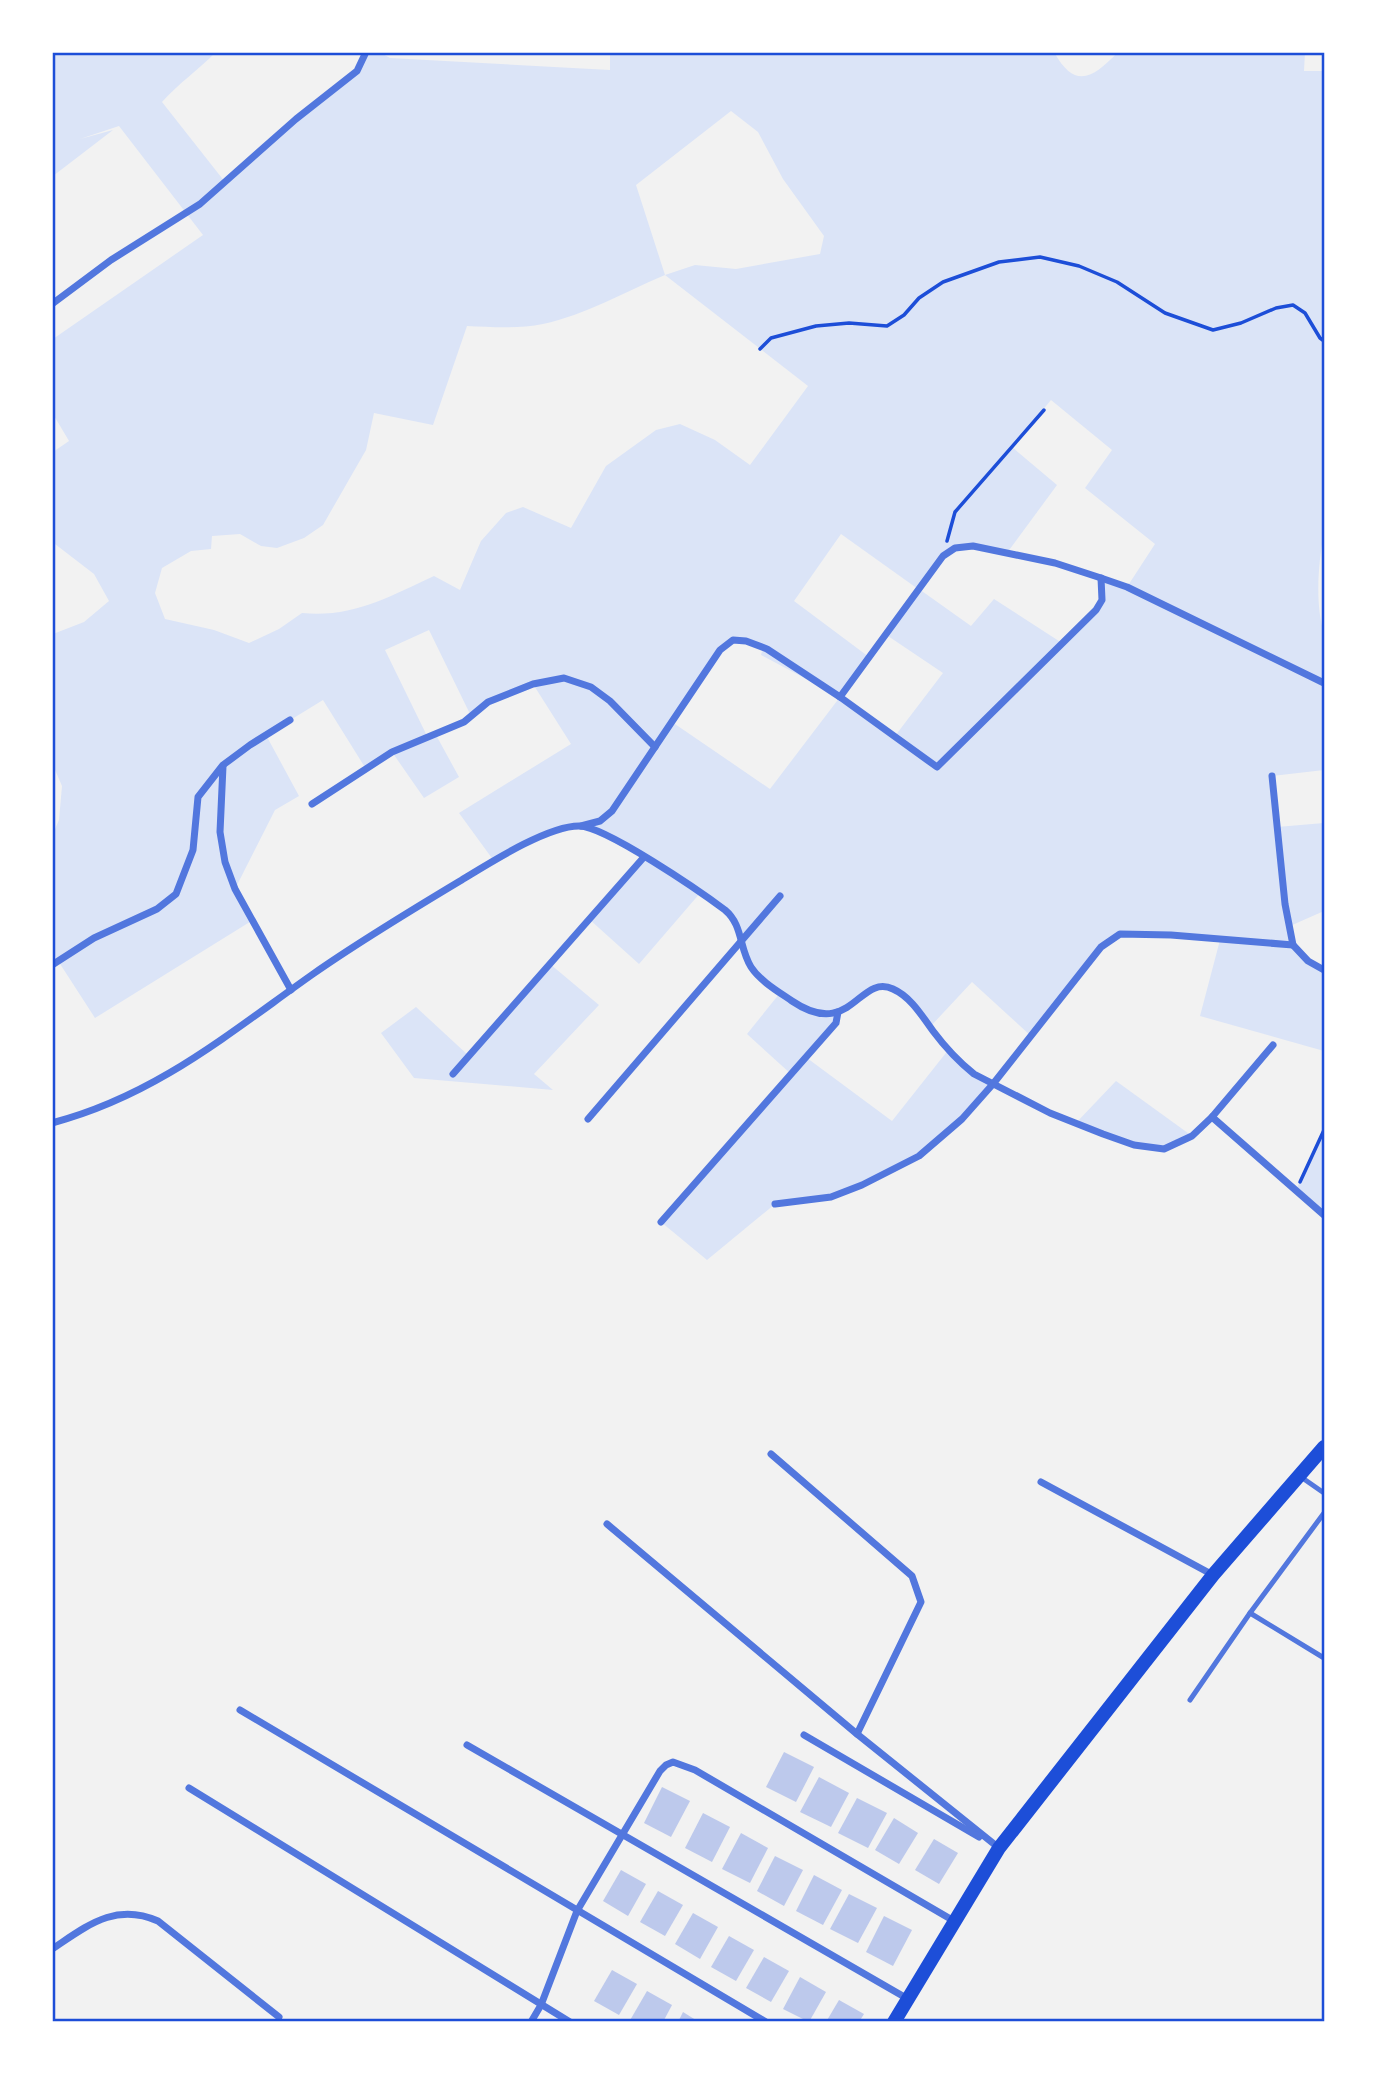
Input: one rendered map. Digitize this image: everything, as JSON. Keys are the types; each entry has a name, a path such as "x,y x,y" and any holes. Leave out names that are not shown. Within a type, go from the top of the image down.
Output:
{"main road":[{"path":"894,2021 999,1848 1213,1575 1325,1447"}],"street":[{"path":"52,304 111,260 200,204 296,118 357,71 366,52"},
{"path":"840,696 943,555 955,548 973,546 1055,563 1127,587 1325,682"},
{"path":"52,1122 80,1115 130,1096 189,1063 353,946 494,861 554,831 600,821 612,811 720,650 733,640 746,641 767,649 840,696 937,767 1096,610 1102,600 1101,578"},
{"path":"312,804 392,752 464,722 488,702 533,684 564,678 591,687 610,701 655,747"},
{"path":"52,965 94,938 157,909 176,894 193,850 198,797 223,765 290,720"},
{"path":"223,765 220,832 225,862 235,889 291,990"},
{"path":"1272,776 1283,891 1293,945 1308,961 1325,970"},
{"path":"580,826 605,833 735,918 751,968 795,1003 818,1014 830,1015 873,990 891,987 907,997 963,1065 993,1084 1050,1112 1133,1144 1164,1149 1192,1136 1212,1117 1273,1045"},
{"path":"453,1074 644,857"},
{"path":"588,1119 780,895"},
{"path":"775,1204 831,1197 862,1185 919,1156 962,1119 993,1084 1101,947 1120,934 1171,935 1293,945"},
{"path":"661,1222 836,1023 838,1012"},
{"path":"1212,1117 1325,1215"},
{"path":"771,1454 912,1576 921,1602 857,1734"},
{"path":"1041,1482 1213,1575"},
{"path":"607,1524 857,1734 999,1848"},
{"path":"240,1710 766,2021"},
{"path":"804,1735 999,1848"},
{"path":"467,1745 908,1999"},
{"path":"531,2021 541,2005 577,1911 660,1771 673,1762 681,1764 955,1922"},
{"path":"189,1788 570,2021"},
{"path":"52,1949 98,1919 124,1915 145,1916 158,1921 280,2020"}],"lane":[{"path":"1298,1475 1325,1493"},
{"path":"1190,1700 1250,1613 1325,1513"},
{"path":"1250,1613 1325,1658"}],"path":[{"path":"760,349 772,338 816,326 849,323 887,326 904,316 919,298 943,282 999,262 1040,257 1079,267 1117,282 1165,313 1213,330 1241,323 1276,308 1293,305 1305,313 1320,338 1325,341"},
{"path":"943,555 955,512 1044,410"},
{"path":"1296,1190 1325,1130"}],"shaded area":[{"path":"610,52 1054,52 1069,72 1084,76 1100,69 1117,53 1305,52 1304,71 1324,71 1324,534 1318,584 1319,610 1324,633 1324,770 1272,776 1277,827 1324,823 1324,911 1290,926 1294,945 1324,970 1324,1051 1200,1016 1220,940 1120,934 1101,947 1031,1036 972,982 930,1027 907,997 882,987 838,1012 839,1017 807,1058 892,1121 949,1049 963,1065 993,1084 962,1119 919,1156 831,1197 775,1204 707,1260 661,1222 791,1074 747,1034 780,993 751,968 735,918 701,892 639,964 589,919 643,857 580,826 554,831 494,861 459,813 571,744 533,684 488,702 471,716 429,630 385,650 428,738 436,735 459,777 424,798 392,752 366,769 323,700 266,735 299,796 275,810 235,889 253,920 95,1018 53,953 53,834 59,820 62,786 53,765 53,634 84,622 109,601 94,574 55,544 53,452 69,441 53,414 53,339 203,235 119,126 80,139 113,130 53,176 53,53 215,53 162,102 225,182 357,71 366,53 381,53 390,58 610,70","holes":["731,111 758,132 783,179 824,236 820,254 736,269 695,265 665,275 636,185","665,275 808,386 750,465 715,440 680,424 656,430 606,466 571,528 523,507 506,513 481,541 460,590 434,576 354,609 320,614 302,613 279,629 249,643 214,630 165,619 155,593 162,568 191,551 211,549 212,536 240,534 261,546 277,548 304,538 323,525 366,450 374,413 433,425 467,326 524,327 559,320","1051,400 1112,450 1085,488 1155,544 1127,587 1101,578 1102,600 1062,643 994,599 971,626 919,589 943,556 973,546 1007,553 1057,485 1012,447","841,534 918,589 885,634 943,673 895,736 840,697 869,657 794,601","733,641 763,648 761,655 840,697 770,789 672,722 720,651"]},
{"path":"550,964 599,1005 534,1074 553,1090 414,1078 381,1033 416,1007 469,1056"},
{"path":"1116,1081 1192,1136 1164,1149 1134,1145 1076,1123"},
{"path":"1324,1130 1324,1215 1296,1190"}],"building":[{"path":"784,1752 814,1767 796,1802 766,1787"},
{"path":"819,1777 849,1793 831,1827 800,1812"},
{"path":"662,1787 690,1801 671,1837 644,1823"},
{"path":"857,1798 887,1813 868,1848 838,1833"},
{"path":"703,1813 730,1827 712,1862 685,1848"},
{"path":"894,1818 918,1833 899,1864 875,1850"},
{"path":"741,1833 768,1848 750,1883 722,1869"},
{"path":"934,1839 958,1853 939,1884 915,1870"},
{"path":"775,1856 803,1870 784,1906 757,1891"},
{"path":"621,1870 646,1884 628,1916 603,1901"},
{"path":"814,1875 842,1890 823,1925 796,1911"},
{"path":"658,1891 683,1905 665,1936 640,1922"},
{"path":"849,1894 877,1908 858,1943 830,1929"},
{"path":"693,1913 718,1927 700,1959 675,1944"},
{"path":"884,1916 912,1930 893,1966 866,1952"},
{"path":"729,1936 754,1950 736,1981 711,1967"},
{"path":"764,1957 789,1971 771,2002 746,1988"},
{"path":"612,1970 637,1984 619,2015 594,2001"},
{"path":"800,1977 826,1992 809,2022 783,2009"},
{"path":"647,1991 672,2005 663,2022 629,2022"},
{"path":"839,2000 864,2014 859,2022 826,2022"},
{"path":"683,2012 699,2022 678,2022"}]}
